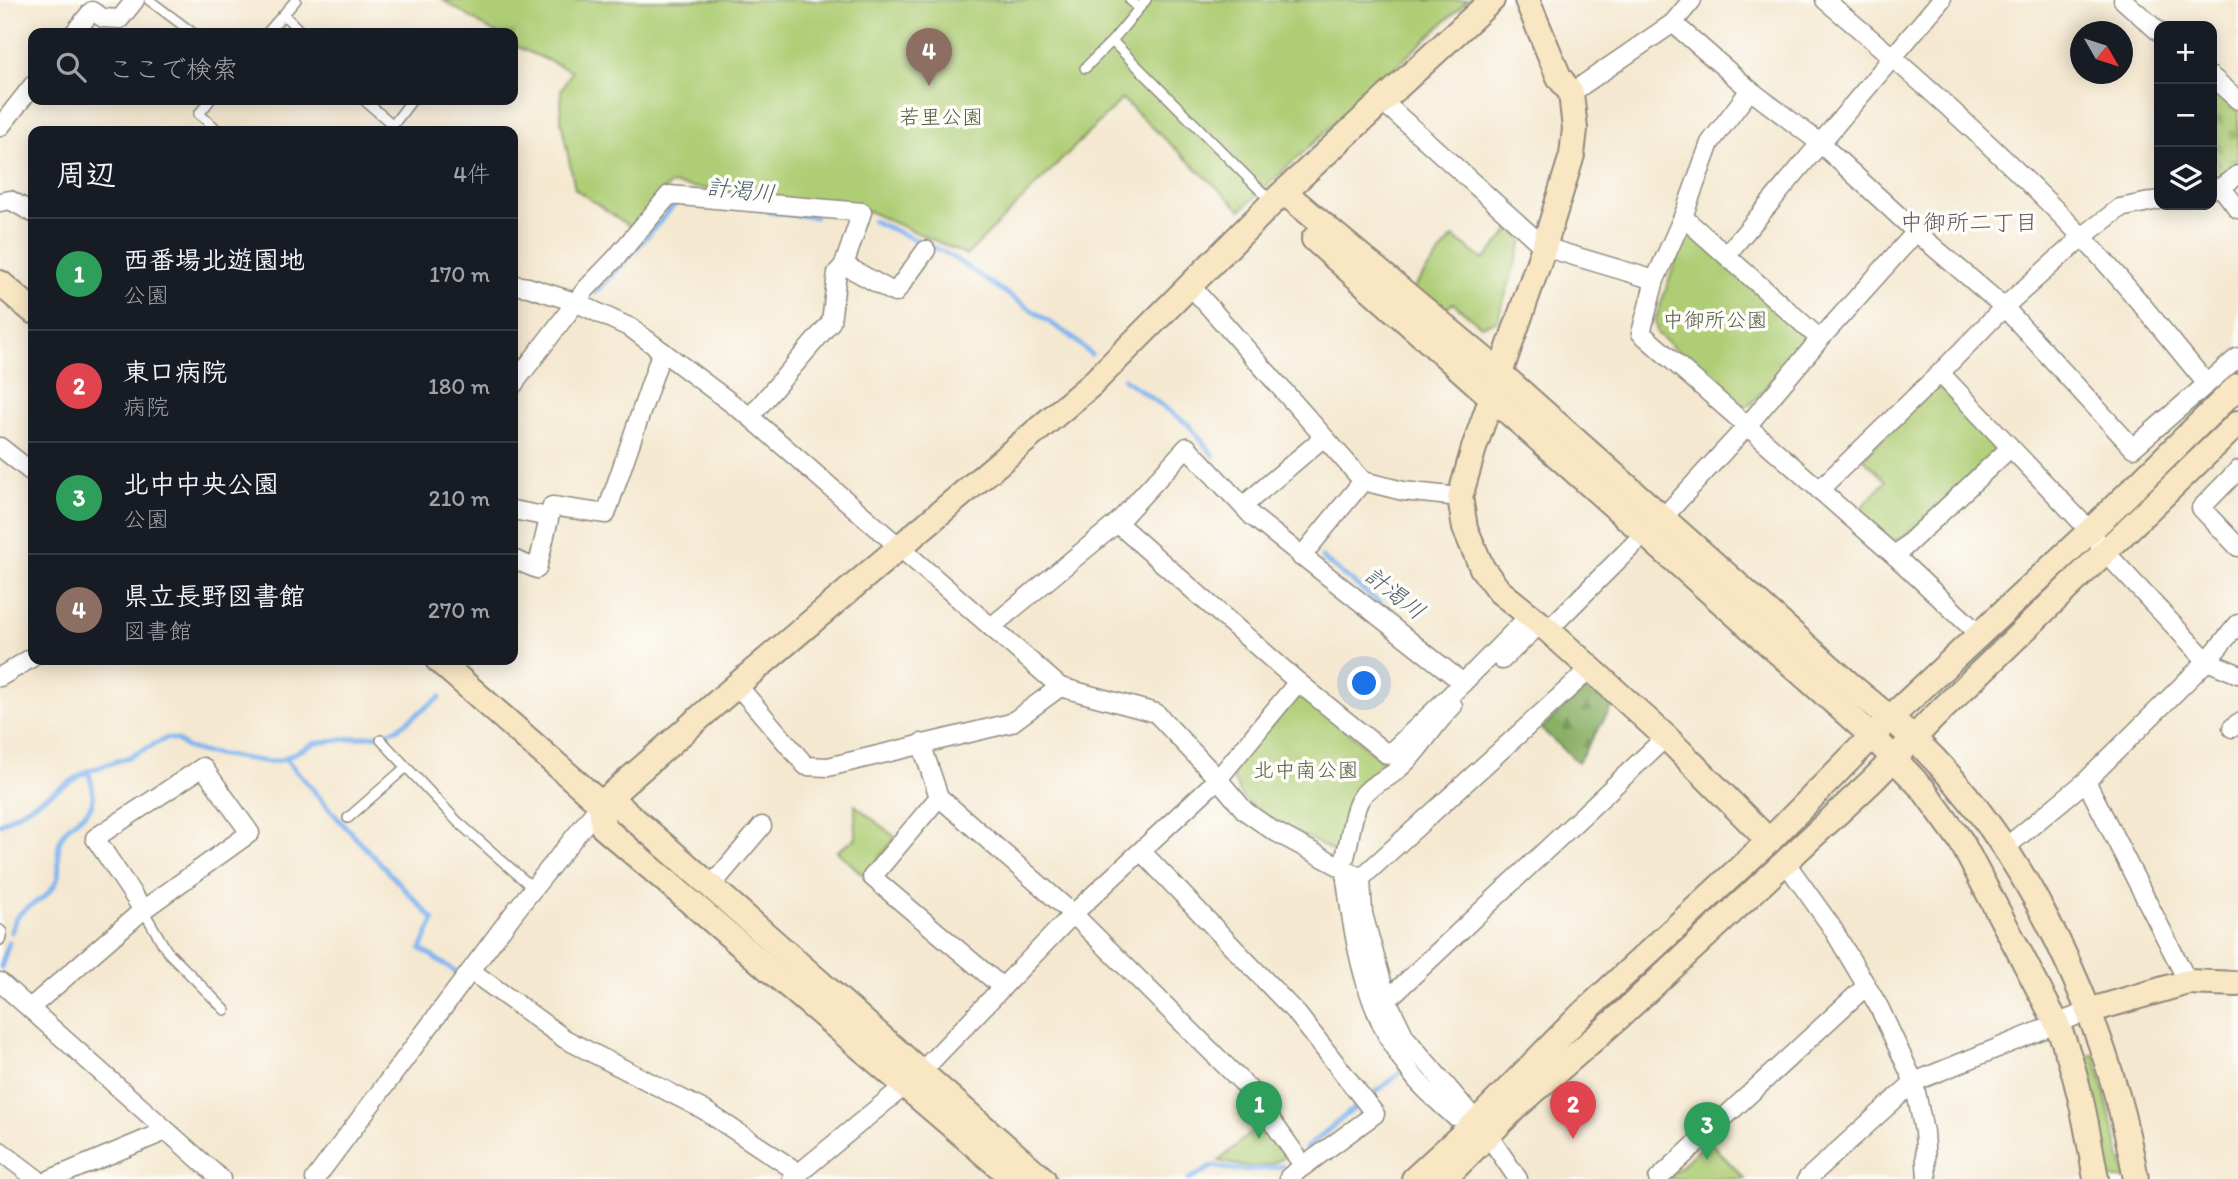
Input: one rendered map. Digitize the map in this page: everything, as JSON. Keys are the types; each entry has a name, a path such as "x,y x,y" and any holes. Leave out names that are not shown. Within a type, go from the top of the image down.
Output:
{"street":[{"path":"76,28 88,5 103,18 120,19 135,0"},
{"path":"315,1179 533,888 601,804 1092,384 1278,197 1492,0"},
{"path":"1527,0 1559,77 1571,93 1575,129 1572,155 1460,497 1465,528 1482,568 1499,591 1539,623 1665,737 1769,841"},
{"path":"1571,93 1673,23 1692,0"},
{"path":"1825,0 1894,57 2082,237 2207,384"},
{"path":"1727,254 1941,0"},
{"path":"2123,0 2154,28"},
{"path":"1673,23 1750,90 1820,143 1916,232 2004,307 2133,448 2238,357"},
{"path":"2217,81 2238,100"},
{"path":"1750,90 1710,144 1683,217 1655,280 1641,333 1895,556 1971,627 1982,632"},
{"path":"0,127 28,91"},
{"path":"1381,100 1544,247 1655,280"},
{"path":"2217,187 2238,175"},
{"path":"2217,189 2238,209"},
{"path":"518,379 575,302 669,195 862,212 844,265 837,273 831,322 750,417"},
{"path":"1278,197 1495,384 1655,527 1895,758 1923,789 1961,841 2057,1024 2067,1048 2096,1179"},
{"path":"0,202 10,200 28,210"},
{"path":"1819,490 2004,307 2082,237 2120,208 2154,201"},
{"path":"1683,217 1820,339"},
{"path":"1117,523 1298,682 1388,755 1463,683 1655,527 1916,232"},
{"path":"844,265 895,293 926,250"},
{"path":"1189,284 1363,481 1404,491 1460,497"},
{"path":"518,286 575,302 631,328 750,417 1060,687 1156,713 1245,811 1354,879 1387,1000 1405,1037 1518,1179"},
{"path":"2,290 28,308"},
{"path":"518,561 537,569 552,506 606,514 662,351"},
{"path":"1940,373 2090,531 2106,553 2207,661 2238,674"},
{"path":"1414,1179 1473,1124 1582,1014 1769,841 1890,718 2090,531 2238,386"},
{"path":"1444,1179 1473,1124 1515,1108 1786,863 2238,423"},
{"path":"1243,506 1324,437"},
{"path":"991,627 1117,523 1187,446 1243,506 1301,557 1463,683"},
{"path":"0,447 28,469"},
{"path":"1895,556 2010,448"},
{"path":"2238,471 2201,509 2238,547"},
{"path":"1301,557 1363,481"},
{"path":"518,511 550,517"},
{"path":"1655,527 1914,739 1952,779 2005,848 2046,920 2088,1011 2106,1058 2128,1131 2136,1179"},
{"path":"1345,857 1357,799 1374,783 1394,774 1426,741 1445,713 1539,623"},
{"path":"2005,848 2086,781 2207,661 2238,624"},
{"path":"0,677 28,660"},
{"path":"444,665 601,804 619,806 712,885 913,1079 1005,1176"},
{"path":"1473,1124 1417,1080 1377,1018 1353,939 1354,879 1590,669"},
{"path":"471,971 565,1039 704,1110 796,1176 913,1079 1073,914 1218,779 1298,682"},
{"path":"737,685 806,765 828,767 1010,723 1060,687"},
{"path":"1387,1000 1665,737"},
{"path":"921,743 939,797 1073,914 1250,1090 1303,1165"},
{"path":"30,1008 143,910 250,833 203,767 95,838 143,910"},
{"path":"2086,781 2188,982"},
{"path":"939,797 872,877 1002,987"},
{"path":"601,804 603,827 913,1079 1043,1179"},
{"path":"712,885 762,826"},
{"path":"1141,851 1298,1015 1374,1114 1303,1165 1290,1179"},
{"path":"1786,863 1831,926 1879,1007 1914,1082 1924,1132 1927,1179"},
{"path":"0,982 221,1179"},
{"path":"1807,1179 1914,1082 2088,1011 2188,982 2238,984"},
{"path":"1658,1179 1866,986"},
{"path":"51,1179 166,1131"},
{"path":"0,1151 37,1179"}],"lane":[{"path":"149,0 186,28"},
{"path":"272,28 296,0"},
{"path":"1130,0 1138,8"},
{"path":"1086,68 1146,0"},
{"path":"284,15 297,28"},
{"path":"1112,41 1278,197"},
{"path":"206,105 199,114 213,126"},
{"path":"370,105 393,125 408,105"},
{"path":"381,740 458,822 533,888"},
{"path":"348,818 405,768"},
{"path":"143,910 167,951 225,1010"},
{"path":"0,930 0,940"}],"green space":[{"name":"若里公園","path":"443,0 1468,0 1241,210 1122,99 967,255 870,212 670,184 632,228 575,189 561,121 561,90 572,71 518,47 518,28 487,28"},
{"path":"2220,88 2238,105 2238,168 2218,182 2219,163 2217,92"},
{"path":"1511,229 1523,240 1497,321 1481,326 1453,303 1446,309 1427,296 1396,310 1453,237 1484,260"},
{"name":"中御所公園","path":"1693,234 1802,333 1804,345 1750,405 1740,407 1657,333 1655,320 1685,235"},
{"path":"1932,389 1944,389 1995,443 1994,454 1903,538 1889,541 1857,512 1886,481 1863,458"},
{"path":"1591,683 1614,703 1578,762 1541,729"},
{"name":"北中南公園","path":"1304,694 1383,761 1355,797 1338,854 1261,813 1241,796 1230,771 1296,696"},
{"path":"855,805 896,838 864,876 837,851 856,838"},
{"path":"2095,1054 2126,1179 2110,1179 2084,1058"},
{"path":"1261,1123 1286,1155 1271,1164 1254,1167 1219,1161"},
{"path":"1708,1140 1745,1179 1668,1179"}],"waterway":[{"name":"計渇川","path":"595,292 679,202"},
{"name":"計渇川","path":"769,212 815,217"},
{"name":"計渇川","path":"873,221 946,253 1069,335 1091,354"},
{"name":"計渇川","path":"1124,379 1189,425 1214,456"},
{"name":"計渇川","path":"518,393 526,383"},
{"name":"計渇川","path":"1261,504 1291,534"},
{"name":"計渇川","path":"1322,558 1447,656"},
{"name":"計渇川","path":"0,687 14,679"},
{"path":"11,932 21,913 50,892 57,881 59,844 70,825 90,808 93,800 88,771 129,757 167,738 202,752 269,762 281,760 315,743 379,735 397,729 440,697"},
{"path":"285,758 340,821 434,920 421,949 455,971"},
{"path":"0,824 88,771"},
{"path":"1,967 9,942"},
{"path":"1373,1094 1400,1073"},
{"path":"1306,1148 1357,1106"},
{"path":"1189,1179 1214,1166 1248,1170 1282,1166"}],"place":[{"name":"県立長野図書館","path":"929,86"},
{"name":"西番場北遊園地","path":"1259,1139"},
{"name":"東口病院","path":"1573,1139"},
{"name":"北中中央公園","path":"1707,1160"}],"district":[{"name":"中御所二丁目","path":"1969,222"}]}
